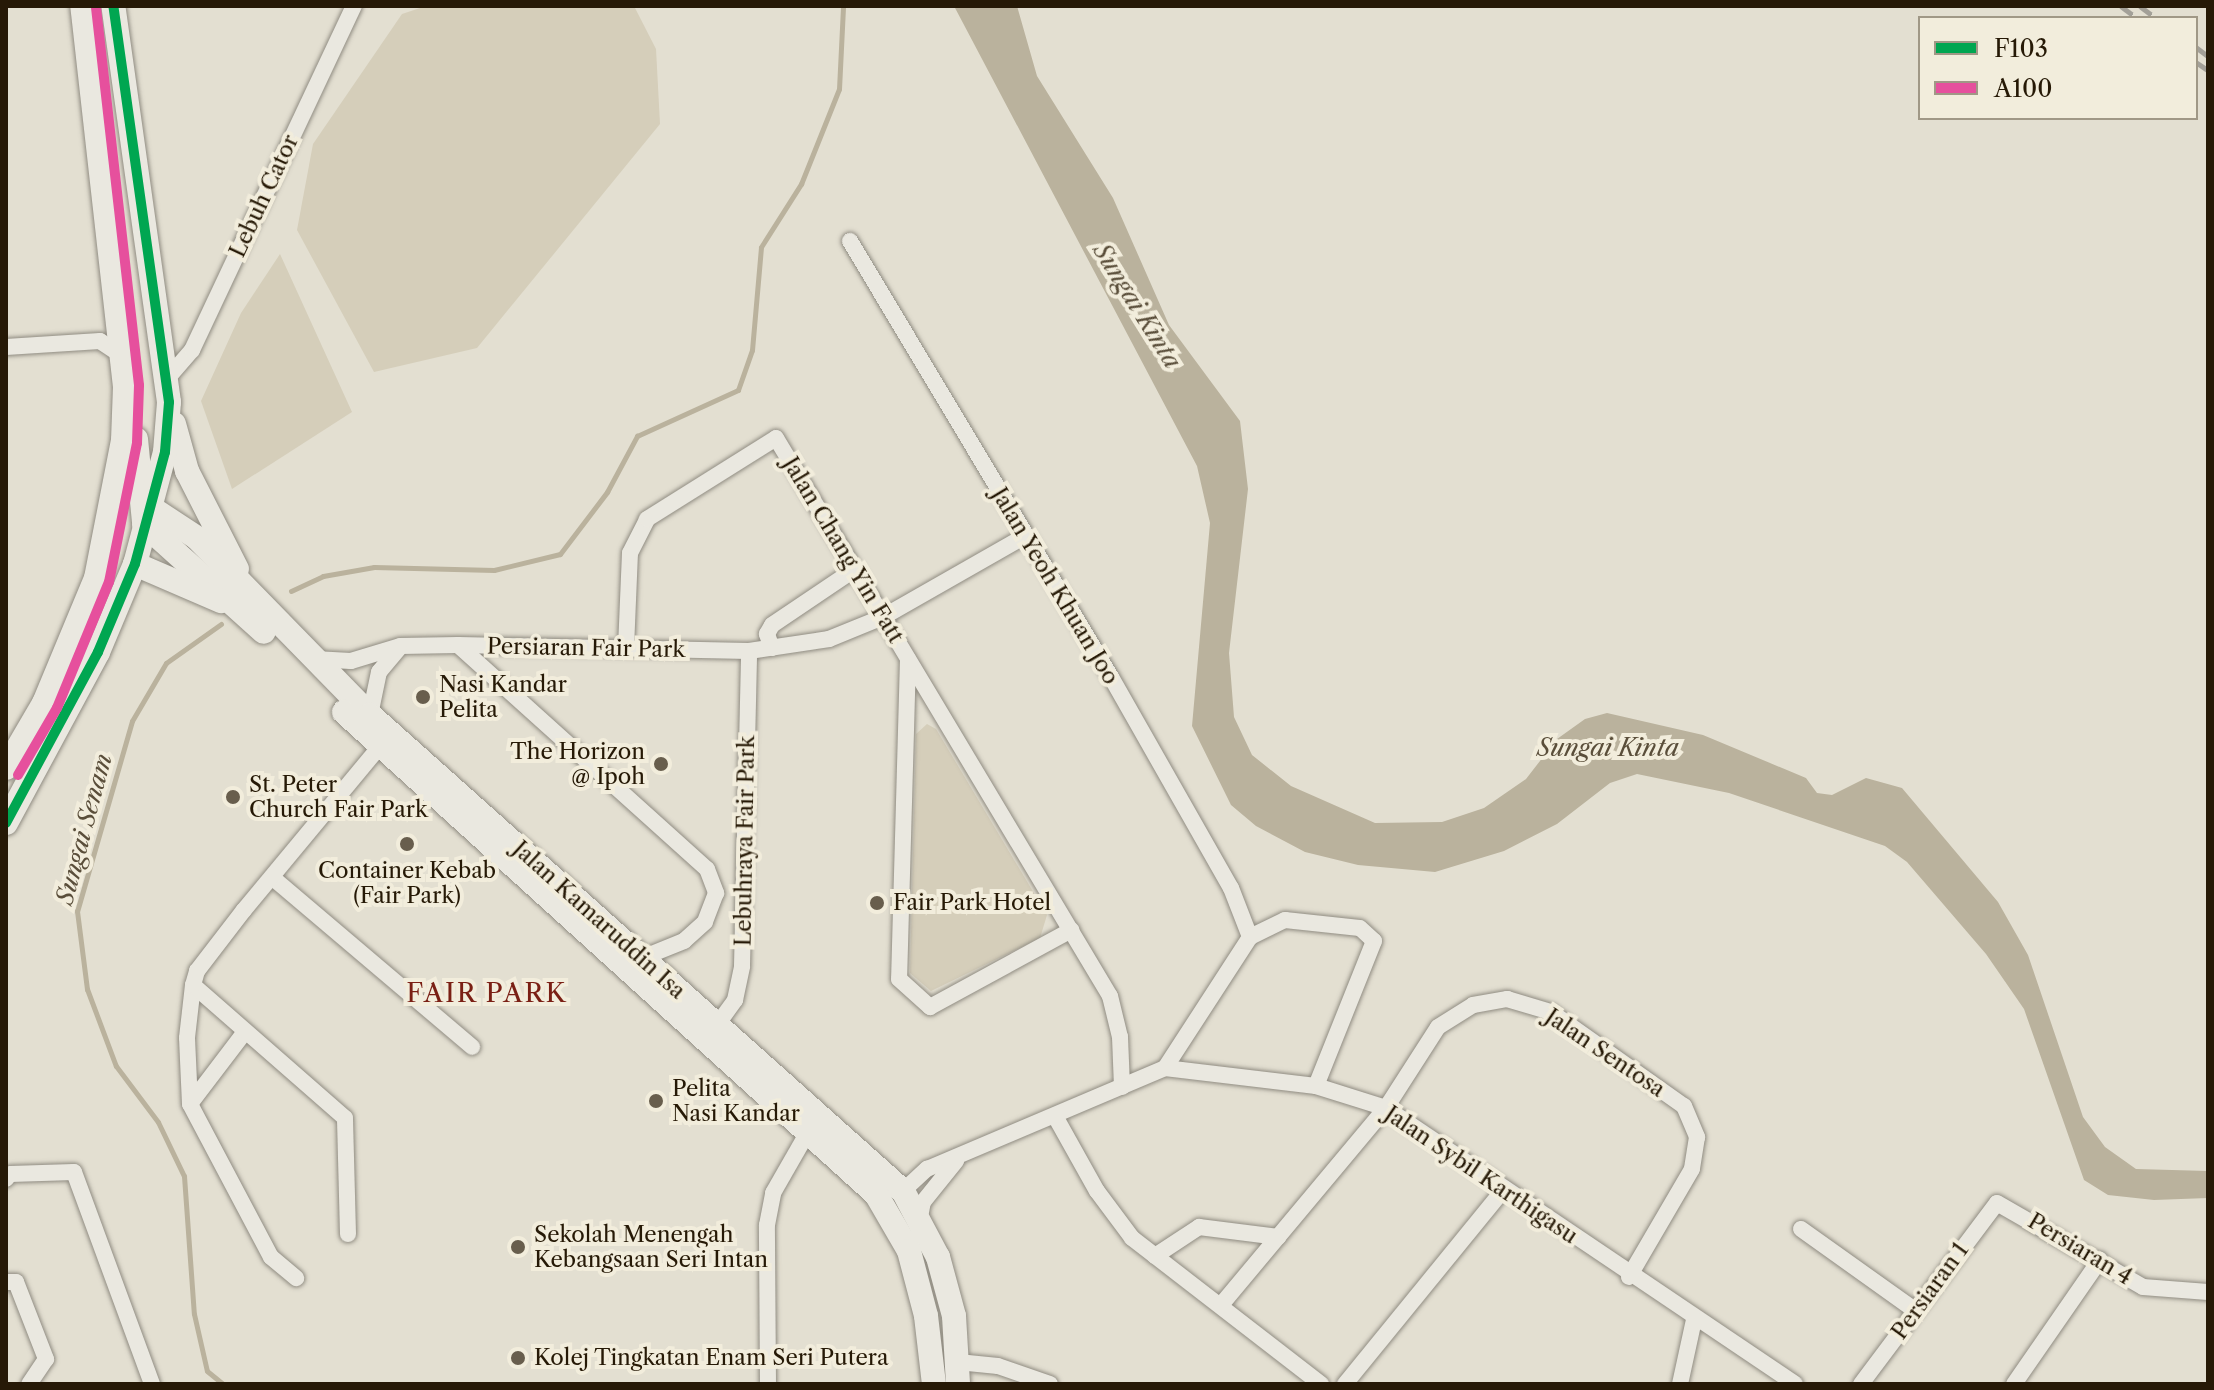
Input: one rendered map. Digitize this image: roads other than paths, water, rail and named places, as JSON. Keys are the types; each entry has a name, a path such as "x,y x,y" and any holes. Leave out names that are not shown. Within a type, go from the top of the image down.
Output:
{"main road":[{"path":"44,703 96,578 120,464 125,387 82,6"},
{"path":"113,6 168,391 187,471 246,603"},
{"path":"125,387 133,409 145,514"},
{"path":"6,823 98,652 135,564 145,514 165,452 168,391"},
{"path":"6,768 15,741 44,703 89,625 123,531 145,514"},
{"name":"Jalan Kamaruddin Isa","path":"145,514 197,538 246,603 386,740 814,1124 903,1191 920,1217 954,1316 958,1373"},
{"path":"135,564 246,603"},
{"name":"Jalan Kamaruddin Isa","path":"246,603 370,715 386,740 717,1025 814,1124 876,1194 909,1251 926,1316 934,1384"},
{"path":"903,1191 900,1209 913,1237 909,1251"},
{"path":"926,1316 958,1373"}],"street":[{"name":"Lebuh Cator","path":"168,391 192,350 354,6"},
{"name":"Jalan Yeoh Khuan Joo","path":"850,241 1231,888 1250,937"},
{"path":"6,347 100,341 121,355"},
{"name":"Jalan Chang Yin Fatt","path":"626,648 630,553 647,519 776,438 1110,996 1120,1037 1122,1087"},
{"name":"Persiaran Fair Park","path":"310,659 351,661 400,646 749,651 829,639 883,617 1023,537"},
{"path":"772,648 767,634 772,625 855,569"},
{"path":"458,645 707,869 716,893 705,922 684,941 642,958"},
{"path":"370,715 379,672 400,646"},
{"name":"Lebuhraya Fair Park","path":"717,1025 735,1000 742,966 749,651"},
{"name":"Jalan Chang Yin Fatt","path":"908,659 899,979 930,1007 1071,930"},
{"path":"296,1278 271,1257 190,1104 187,1038 193,985 206,958 386,740"},
{"path":"273,878 472,1047"},
{"path":"903,1191 916,1175 957,1160 1165,1068 1250,937 1285,920 1360,928 1374,941 1316,1086"},
{"path":"193,985 244,1033 345,1118 348,1234"},
{"name":"Jalan Sentosa","path":"1221,1305 1386,1108 1438,1027 1473,1005 1507,999 1551,1012 1684,1106 1697,1137 1692,1169 1629,1277"},
{"path":"190,1104 244,1033"},
{"name":"Jalan Sybil Karthigasu","path":"1165,1068 1316,1086 1386,1108 1629,1277 1795,1384"},
{"path":"1055,1116 1097,1191 1132,1238 1321,1384"},
{"path":"768,1384 767,1225 773,1193 814,1124"},
{"path":"920,1217 923,1202 957,1160"},
{"path":"6,1179 10,1174 74,1172 152,1384"},
{"path":"1345,1384 1504,1189"},
{"name":"Persiaran 4","path":"2001,1203 2143,1287 2208,1292"},
{"name":"Persiaran 1","path":"1861,1384 1992,1205 2001,1203"},
{"path":"1155,1256 1199,1227 1278,1237"},
{"path":"1801,1229 1916,1311"},
{"path":"2014,1384 2100,1260"},
{"path":"6,1282 16,1282 46,1359 29,1384"},
{"path":"1680,1384 1694,1320"},
{"path":"958,1373 998,1366 1050,1384"}],"water":[{"name":"Sungai Kinta","path":"954,6 1017,6 1037,76 1113,198 1169,325 1240,421 1248,489 1229,653 1234,717 1252,755 1291,786 1375,823 1442,822 1484,808 1526,779 1557,739 1585,719 1607,713 1703,735 1806,778 1817,793 1832,795 1866,778 1902,788 1998,902 2028,955 2083,1117 2105,1147 2136,1169 2208,1171 2208,1198 2154,1200 2108,1195 2084,1180 2024,1009 1986,954 1907,862 1885,846 1729,793 1637,774 1610,783 1557,824 1504,851 1435,872 1358,865 1305,852 1256,826 1231,805 1192,726 1210,523 1197,466"}],"waterway":[{"name":"Sungai Senam","path":"291,591 323,576 374,567 494,570 560,554 607,492 637,436 738,390 752,350 761,247 801,184 839,89 843,6"},
{"name":"Sungai Senam","path":"221,624 166,663 132,721 77,911 87,989 116,1066 158,1122 184,1176 194,1314 207,1371 223,1384"}],"railway":[{"path":"2121,6 2134,16"},
{"path":"2140,6 2153,16"},
{"path":"2198,48 2208,56"},
{"path":"2198,63 2208,70"}],"place":[{"name":"Nasi Kandar Pelita","path":"423,697"},
{"name":"The Horizon @ Ipoh","path":"661,764"},
{"name":"St. Peter Church Fair Park","path":"233,797"},
{"name":"Container Kebab (Fair Park)","path":"407,844"},
{"name":"Fair Park Hotel","path":"877,903"},
{"name":"Pelita Nasi Kandar","path":"656,1101"},
{"name":"Sekolah Menengah Kebangsaan Seri Intan","path":"518,1247"},
{"name":"Kolej Tingkatan Enam Seri Putera","path":"518,1358"}],"district":[{"name":"FAIR PARK","path":"487,994"}]}
